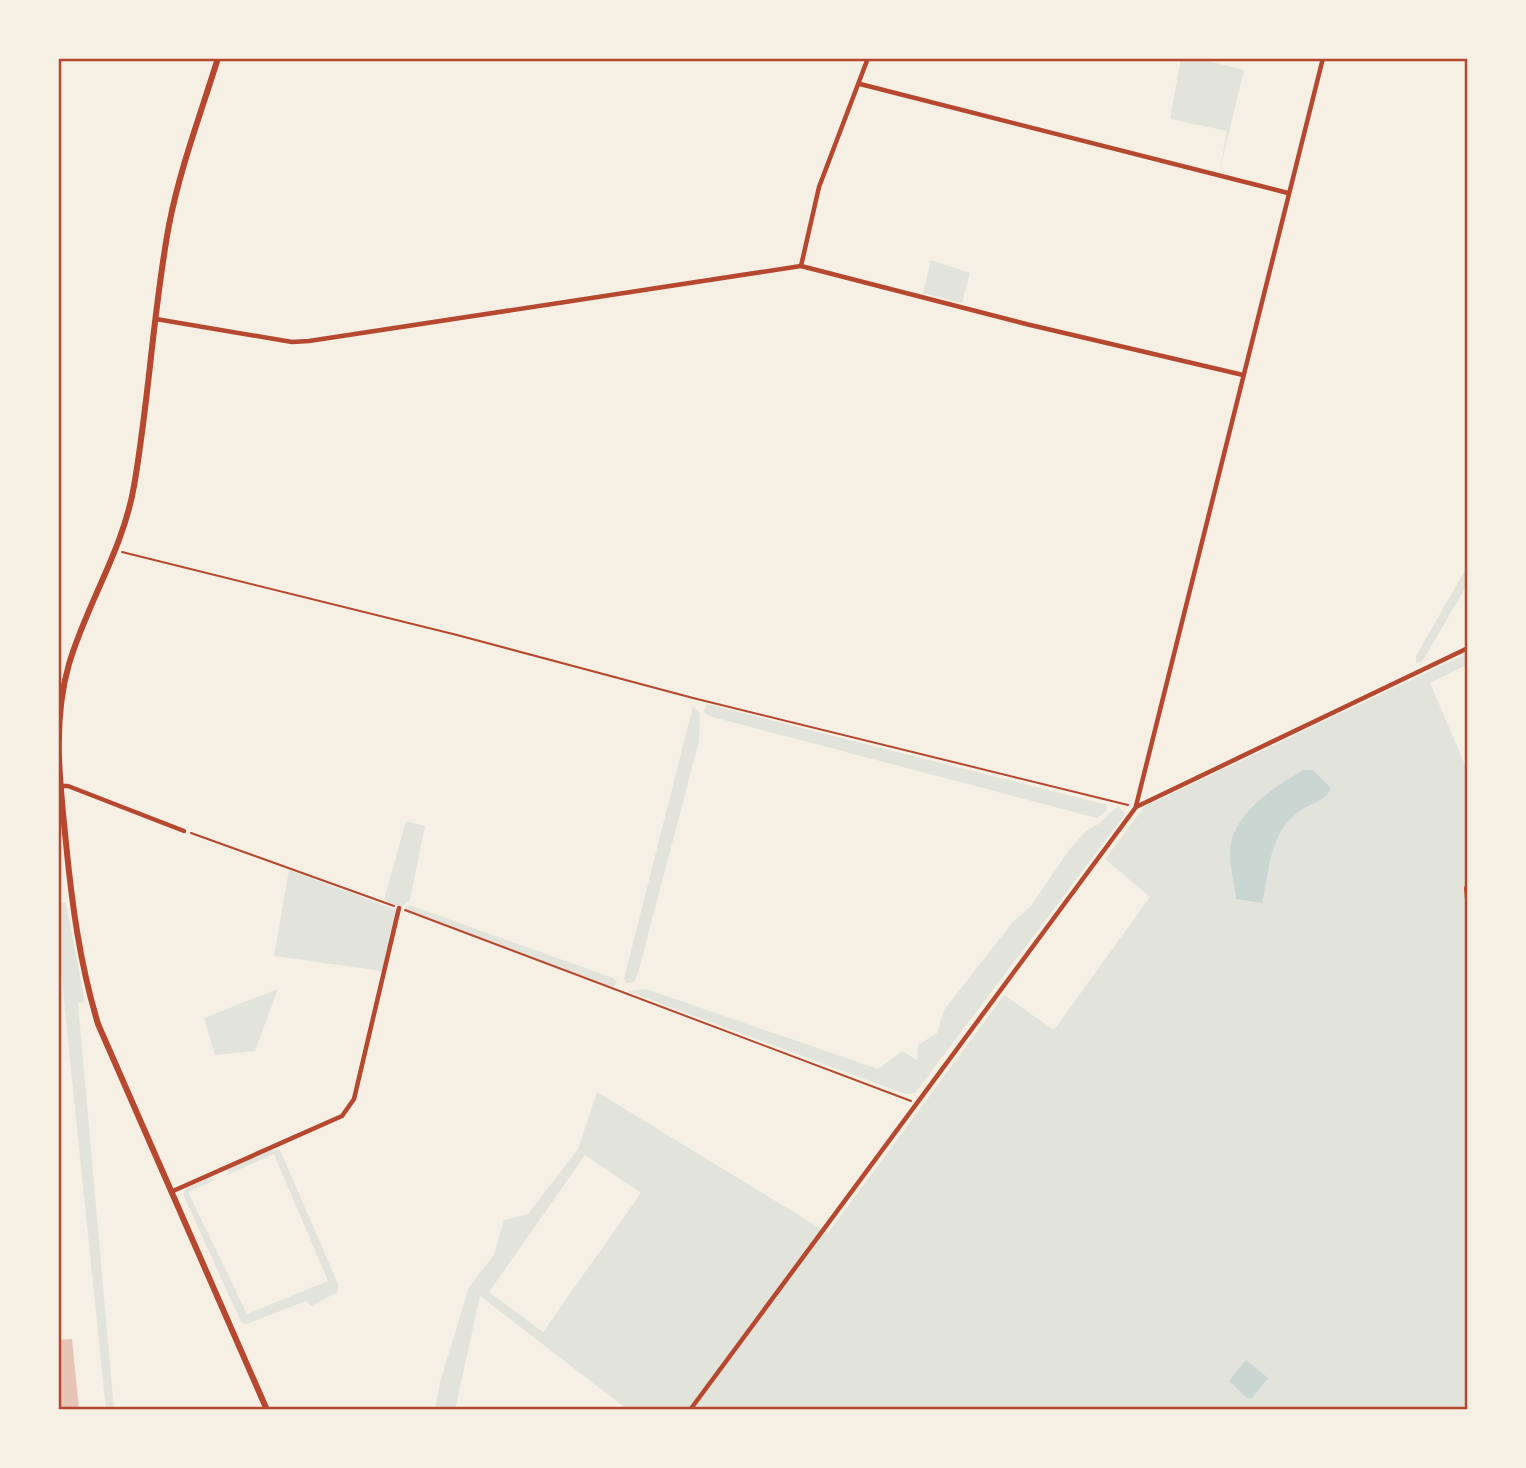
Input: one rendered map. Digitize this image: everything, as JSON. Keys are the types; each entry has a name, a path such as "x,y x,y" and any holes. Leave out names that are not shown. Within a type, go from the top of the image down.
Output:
{"street":[{"path":"218,58 180,177 168,227 134,488 116,550 83,623 69,666 60,710 59,794 73,916 86,987 112,1062 173,1191 267,1410"},
{"path":"801,266 819,187 868,58"},
{"path":"690,1410 915,1102 1136,807 1288,192 1324,58"},
{"path":"860,84 1288,192"},
{"path":"156,319 292,342 309,341 801,266 1026,324 1243,375"},
{"path":"1136,807 1468,648"},
{"path":"60,786 68,786 184,831"},
{"path":"173,1191 342,1115 354,1099 399,908"}],"path":[{"path":"116,550 693,698 1136,807"},
{"path":"184,831 399,908 915,1102"},
{"path":"1468,881 1465,888 1468,923"}],"shaded area":[{"path":"1181,58 1195,58 1244,70 1220,170 1227,131 1170,119"},
{"path":"931,260 970,273 962,303 923,293"},
{"path":"1468,565 1468,583 1422,662 1416,663 1416,656"},
{"path":"1468,653 1468,664 1430,683 1468,772 1468,1410 628,1410 480,1296 455,1410 435,1410 440,1382 469,1287 494,1255 504,1220 528,1214 578,1149 597,1092 828,1233 1004,995 1054,1030 1150,897 1105,859 1144,807","holes":["585,1155 641,1193 543,1332 489,1292"]},
{"path":"707,704 1107,805 1106,811 1097,818 709,716 704,712"},
{"path":"693,706 700,714 699,741 638,973 634,982 627,983 624,979"},
{"path":"1304,770 1313,770 1331,788 1320,800 1297,813 1281,832 1275,843 1262,903 1236,899 1230,857 1235,831 1241,820 1260,800"},
{"path":"1118,806 1125,814 1121,820 915,1093 905,1094 627,991 646,989 878,1069 902,1051 917,1060 918,1045 937,1033 944,1010 1012,923 1031,906 1069,850 1086,831 1100,823"},
{"path":"406,821 425,826 410,900 401,907 384,900"},
{"path":"289,870 394,909 397,913 382,971 274,956"},
{"path":"58,903 66,903 85,1002 78,1003 114,1410 106,1410 58,943"},
{"path":"409,905 617,981 614,987 608,986 404,909"},
{"path":"278,989 255,1051 215,1055 204,1018"},
{"path":"269,1150 280,1150 338,1284 338,1292 311,1306 306,1301 246,1324 241,1322 183,1194 186,1188 210,1178 215,1180 188,1192 247,1314 328,1281 274,1154 227,1175 230,1168"},
{"path":"1246,1360 1268,1378 1252,1398 1247,1398 1229,1381"}],"building":[{"path":"72,1339 79,1409 58,1410 58,1340"}]}
